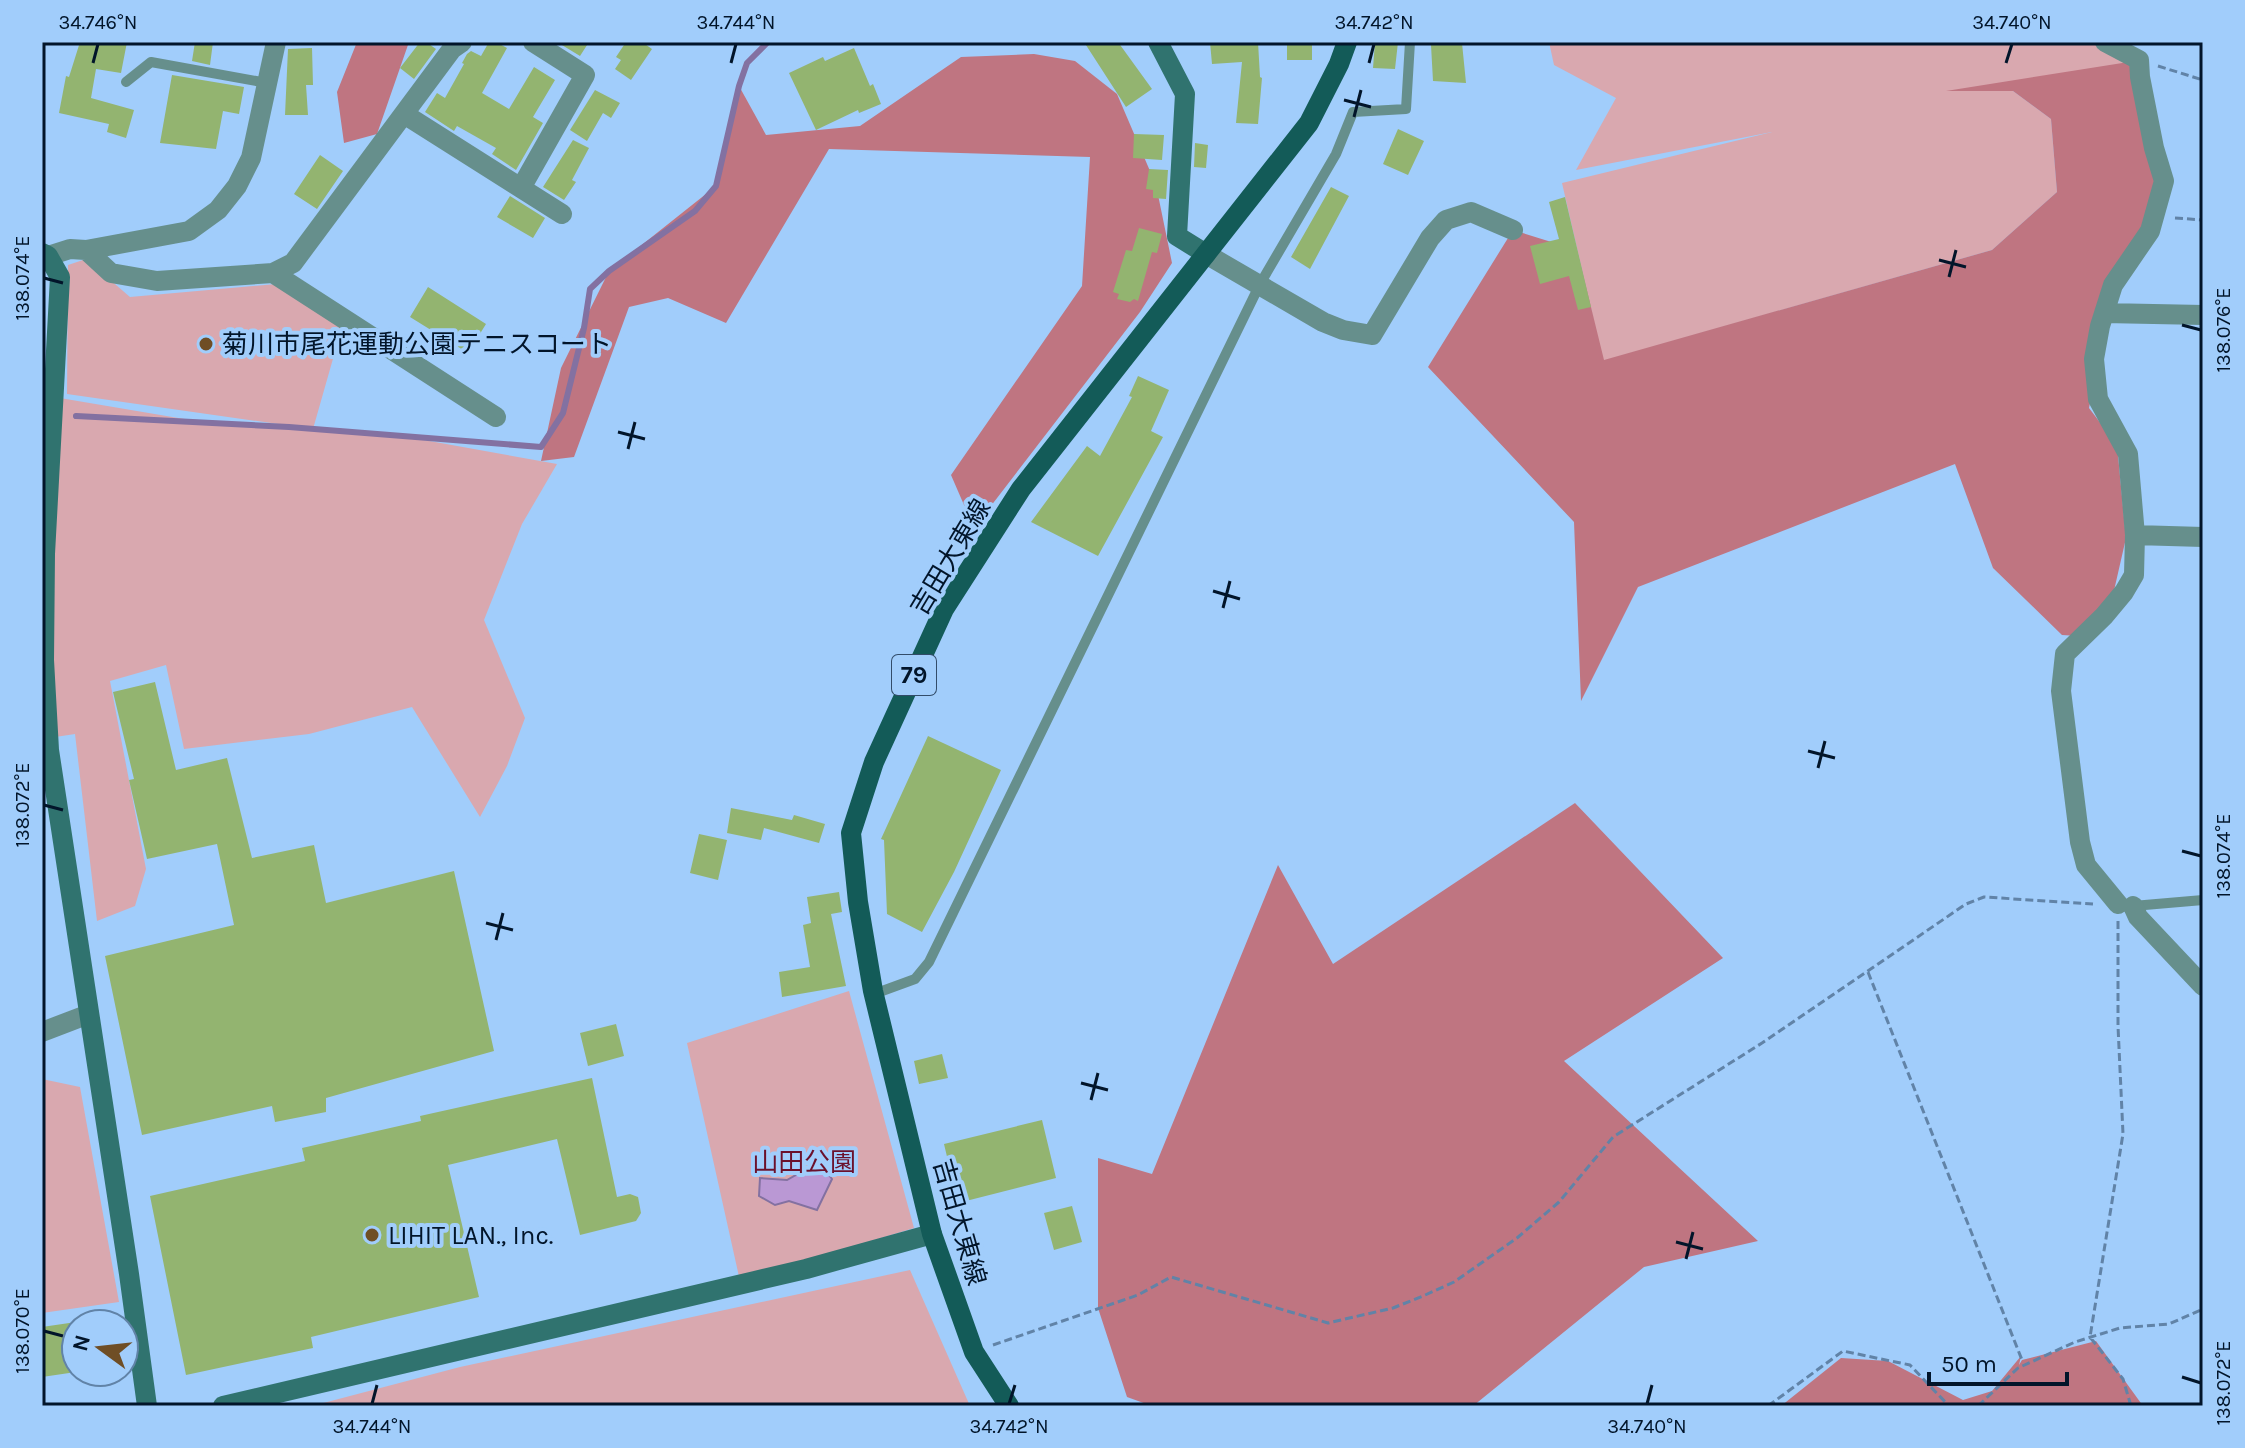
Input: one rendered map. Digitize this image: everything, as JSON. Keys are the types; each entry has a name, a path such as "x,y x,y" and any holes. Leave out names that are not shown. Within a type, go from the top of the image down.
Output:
{"main road":[{"name":"吉田大東線","path":"1009,1406 974,1352 932,1234 874,994 858,902 851,833 874,762 944,609 1021,489 1309,123 1347,42"}],"street":[{"path":"147,1406 49,750 43,553 60,277 45,254 70,249 86,250 189,231 218,210 237,186 251,158 276,42"},
{"path":"86,250 111,273 157,281 273,273 293,263 452,49 462,42"},
{"path":"521,188 585,75 533,42"},
{"path":"1158,42 1185,94 1177,236 1323,322 1343,330 1372,335 1430,238 1446,220 1471,212 1513,230"},
{"path":"2105,42 2139,60 2154,148 2164,181 2150,231 2113,285 2094,359 2098,399 2126,447 2135,535 2134,575 2104,616 2065,654 2061,691 2080,842 2086,865 2203,986"},
{"path":"404,114 562,214"},
{"path":"273,273 496,417"},
{"path":"2104,313 2203,315"},
{"path":"2135,535 2203,537"},
{"path":"42,1032 89,1014"},
{"path":"223,1406 806,1269 932,1234"}],"lane":[{"path":"874,994 915,979 929,962 1260,284 1336,154 1353,112 1406,109 1410,42"},
{"path":"126,82 151,62 268,83"},
{"path":"2126,905 2203,900"}],"path":[{"path":"2139,60 2203,80"},
{"path":"2155,220 2203,220"},
{"path":"974,1352 1138,1295 1171,1277 1328,1323 1393,1308 1423,1296 1454,1282 1517,1238 1559,1202 1613,1137 1868,972 1966,904 1984,897 2061,904 2126,905 2118,1026 2123,1134 2090,1337 2123,1379 2131,1406"},
{"path":"1868,972 2022,1360"},
{"path":"1978,1406 2018,1368 2090,1337 2120,1328 2169,1324 2203,1309"},
{"path":"1768,1406 1843,1351 1910,1365 1949,1406"}],"green space":[{"path":"1549,42 2105,42 2135,61 1988,91 2013,91 2051,119 2057,192 1992,250 1603,361 1562,183 1772,132 1576,170 1616,98 1554,65"},
{"path":"86,259 130,297 276,284 344,320 313,429 67,394 68,265"},
{"path":"54,397 202,422 396,435 557,464 522,524 484,620 525,718 507,766 480,817 412,707 309,734 184,749 166,665 110,681 146,869 135,906 97,921 75,734 42,739 42,402"},
{"name":"山田公園","path":"849,991 914,1228 740,1281 687,1043"},
{"path":"42,1079 80,1087 119,1302 60,1308 42,1313"},
{"path":"910,1270 970,1406 642,1406 641,1403 609,1406 312,1406 460,1367"}],"shaded area":[{"path":"357,42 409,42 377,134 344,143 337,92"},
{"path":"1034,54 1075,61 1117,94 1156,185 1172,263 1140,312 974,528 951,475 1082,286 1090,157 829,149 726,323 668,298 629,307 574,457 541,461 561,368 609,271 716,186 739,86 766,135 860,126 961,57"},
{"path":"2135,61 2163,177 2150,231 2113,285 2089,408 2117,445 2126,538 2113,595 2078,636 2062,635 1993,568 1955,464 1638,587 1581,701 1574,522 1428,367 1513,230 1577,250 1604,360 1992,250 2057,192 2051,119 2013,91 1946,91"},
{"path":"1575,803 1723,958 1564,1061 1758,1241 1644,1267 1473,1406 1152,1406 1127,1397 1098,1308 1098,1158 1152,1174 1278,865 1333,964"},
{"path":"822,1166 832,1179 817,1210 789,1201 775,1205 759,1196 760,1178 787,1180 803,1171"},
{"path":"2096,1341 2143,1406 1781,1406 1841,1358 1888,1361 1963,1400 1992,1391 2021,1356 2019,1365 2022,1360"}],"building":[{"path":"80,42 127,42 121,73 96,69 91,98 134,110 126,138 107,132 109,124 59,113 66,76 69,77"},
{"path":"195,42 213,42 210,65 192,61"},
{"path":"420,42 426,42 436,49 414,79 400,68"},
{"path":"489,42 507,48 482,93 509,109 534,67 555,80 533,117 543,123 516,170 492,154 496,148 457,126 454,131 425,112 437,93 445,98 467,54 471,51 481,56"},
{"path":"557,42 589,42 580,56"},
{"path":"626,42 642,42 652,49 631,80 615,69 621,60 616,57"},
{"path":"1084,42 1118,42 1152,89 1126,107"},
{"path":"1210,42 1258,42 1262,78 1258,124 1236,123 1242,62 1212,64"},
{"path":"1287,42 1312,42 1312,60 1287,60"},
{"path":"1375,42 1398,42 1395,69 1373,68"},
{"path":"1462,43 1466,83 1433,81 1431,45"},
{"path":"312,48 313,85 306,85 308,115 285,115 288,49"},
{"path":"854,48 881,104 859,113 858,110 816,130 789,73 823,57 825,61"},
{"path":"172,75 244,87 239,114 223,111 216,149 160,143"},
{"path":"595,90 620,103 611,118 603,113 587,141 570,130"},
{"path":"1398,129 1424,141 1408,175 1383,164"},
{"path":"1134,134 1164,135 1162,160 1133,158"},
{"path":"573,140 589,148 572,180 576,182 564,200 543,187"},
{"path":"1195,143 1208,145 1206,168 1194,167"},
{"path":"320,155 343,171 317,209 294,194"},
{"path":"1149,169 1168,170 1166,199 1153,198 1153,190 1146,189"},
{"path":"1331,187 1349,196 1310,269 1291,257"},
{"path":"510,196 545,218 533,238 497,217"},
{"path":"1565,197 1591,307 1578,310 1569,276 1540,284 1530,246 1559,239 1549,202"},
{"path":"1139,228 1162,234 1157,253 1152,252 1138,301 1134,299 1130,302 1117,299 1119,294 1113,292 1126,250 1132,251"},
{"path":"428,287 486,324 468,353 410,317"},
{"path":"1138,376 1169,390 1151,431 1163,437 1098,556 1031,522 1087,446 1100,456 1132,397 1129,396"},
{"path":"155,682 176,770 227,758 252,858 314,845 326,903 454,871 494,1051 326,1098 326,1112 275,1122 272,1106 142,1135 105,956 234,925 217,844 147,859 129,780 134,779 113,692"},
{"path":"928,736 1001,770 954,872 922,932 887,914 884,840 881,839"},
{"path":"731,808 792,820 794,815 825,824 819,843 764,828 761,840 727,833"},
{"path":"699,834 727,840 718,880 690,873"},
{"path":"839,892 842,912 831,914 846,986 782,997 779,972 810,967 803,925 811,923 807,897"},
{"path":"616,1024 624,1056 588,1066 580,1033"},
{"path":"942,1054 948,1078 919,1084 914,1061"},
{"path":"592,1078 617,1197 630,1194 638,1197 641,1213 636,1221 580,1235 557,1139 448,1165 479,1297 311,1337 313,1348 186,1375 150,1196 305,1161 302,1148 421,1121 420,1116"},
{"path":"1042,1120 1056,1178 958,1203 944,1144"},
{"path":"1072,1206 1082,1242 1054,1250 1044,1213"},
{"path":"60,1324 60,1374 42,1377 42,1327"}],"waterway":[{"path":"76,416 289,427 541,447 563,413 584,328 590,289 609,271 695,211 716,186 747,63 768,42"}],"place":[{"name":"菊川市尾花運動公園テニスコート","path":"206,344"},
{"name":"LIHIT LAN., Inc.","path":"372,1235"}]}
